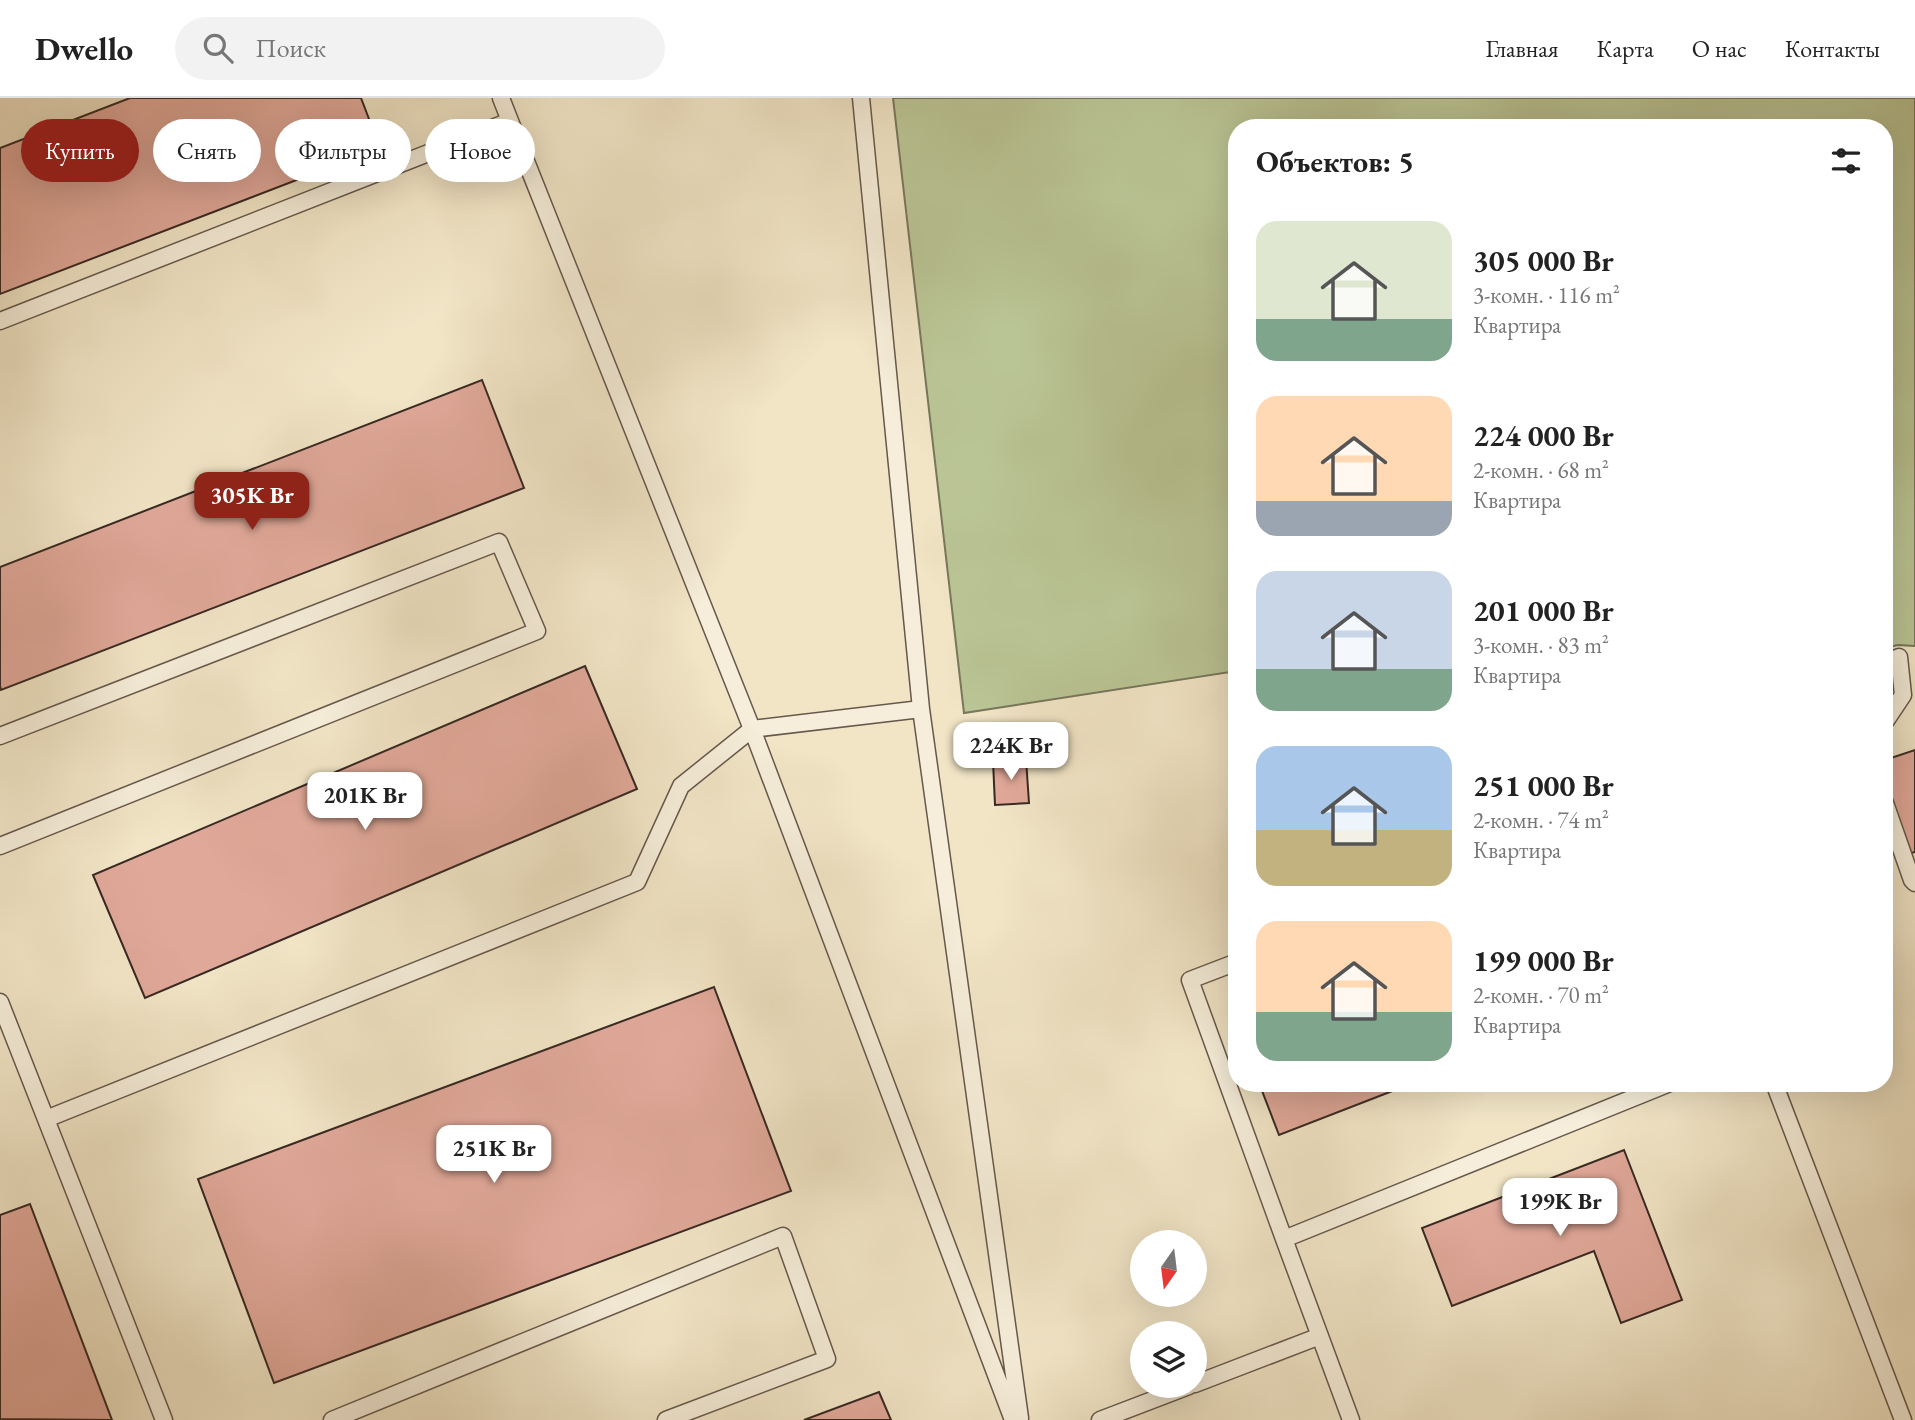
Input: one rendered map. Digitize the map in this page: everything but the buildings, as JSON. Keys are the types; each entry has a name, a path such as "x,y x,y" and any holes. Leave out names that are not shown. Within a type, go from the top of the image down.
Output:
{"lane":[{"path":"501,98 509,119"},
{"path":"861,98 921,709 1020,1420"},
{"path":"0,321 425,154"},
{"path":"534,182 752,729 1013,1420"},
{"path":"0,736 499,541 537,631 0,846"},
{"path":"1893,660 1899,657 1903,695 1893,710"},
{"path":"46,1119 637,882 681,786 752,729 921,709"},
{"path":"1893,824 1914,880"},
{"path":"1228,965 1190,980 1228,1085"},
{"path":"0,1002 164,1420"},
{"path":"1231,1092 1352,1420"},
{"path":"1284,1239 1648,1092"},
{"path":"1777,1092 1903,1420"},
{"path":"332,1420 783,1236 827,1359 666,1420"},
{"path":"1207,1379 1320,1336"},
{"path":"1100,1420 1158,1398"}],"green space":[{"path":"893,98 1915,98 1915,646 1893,646 1893,119 1228,119 1228,672 964,713"}]}
